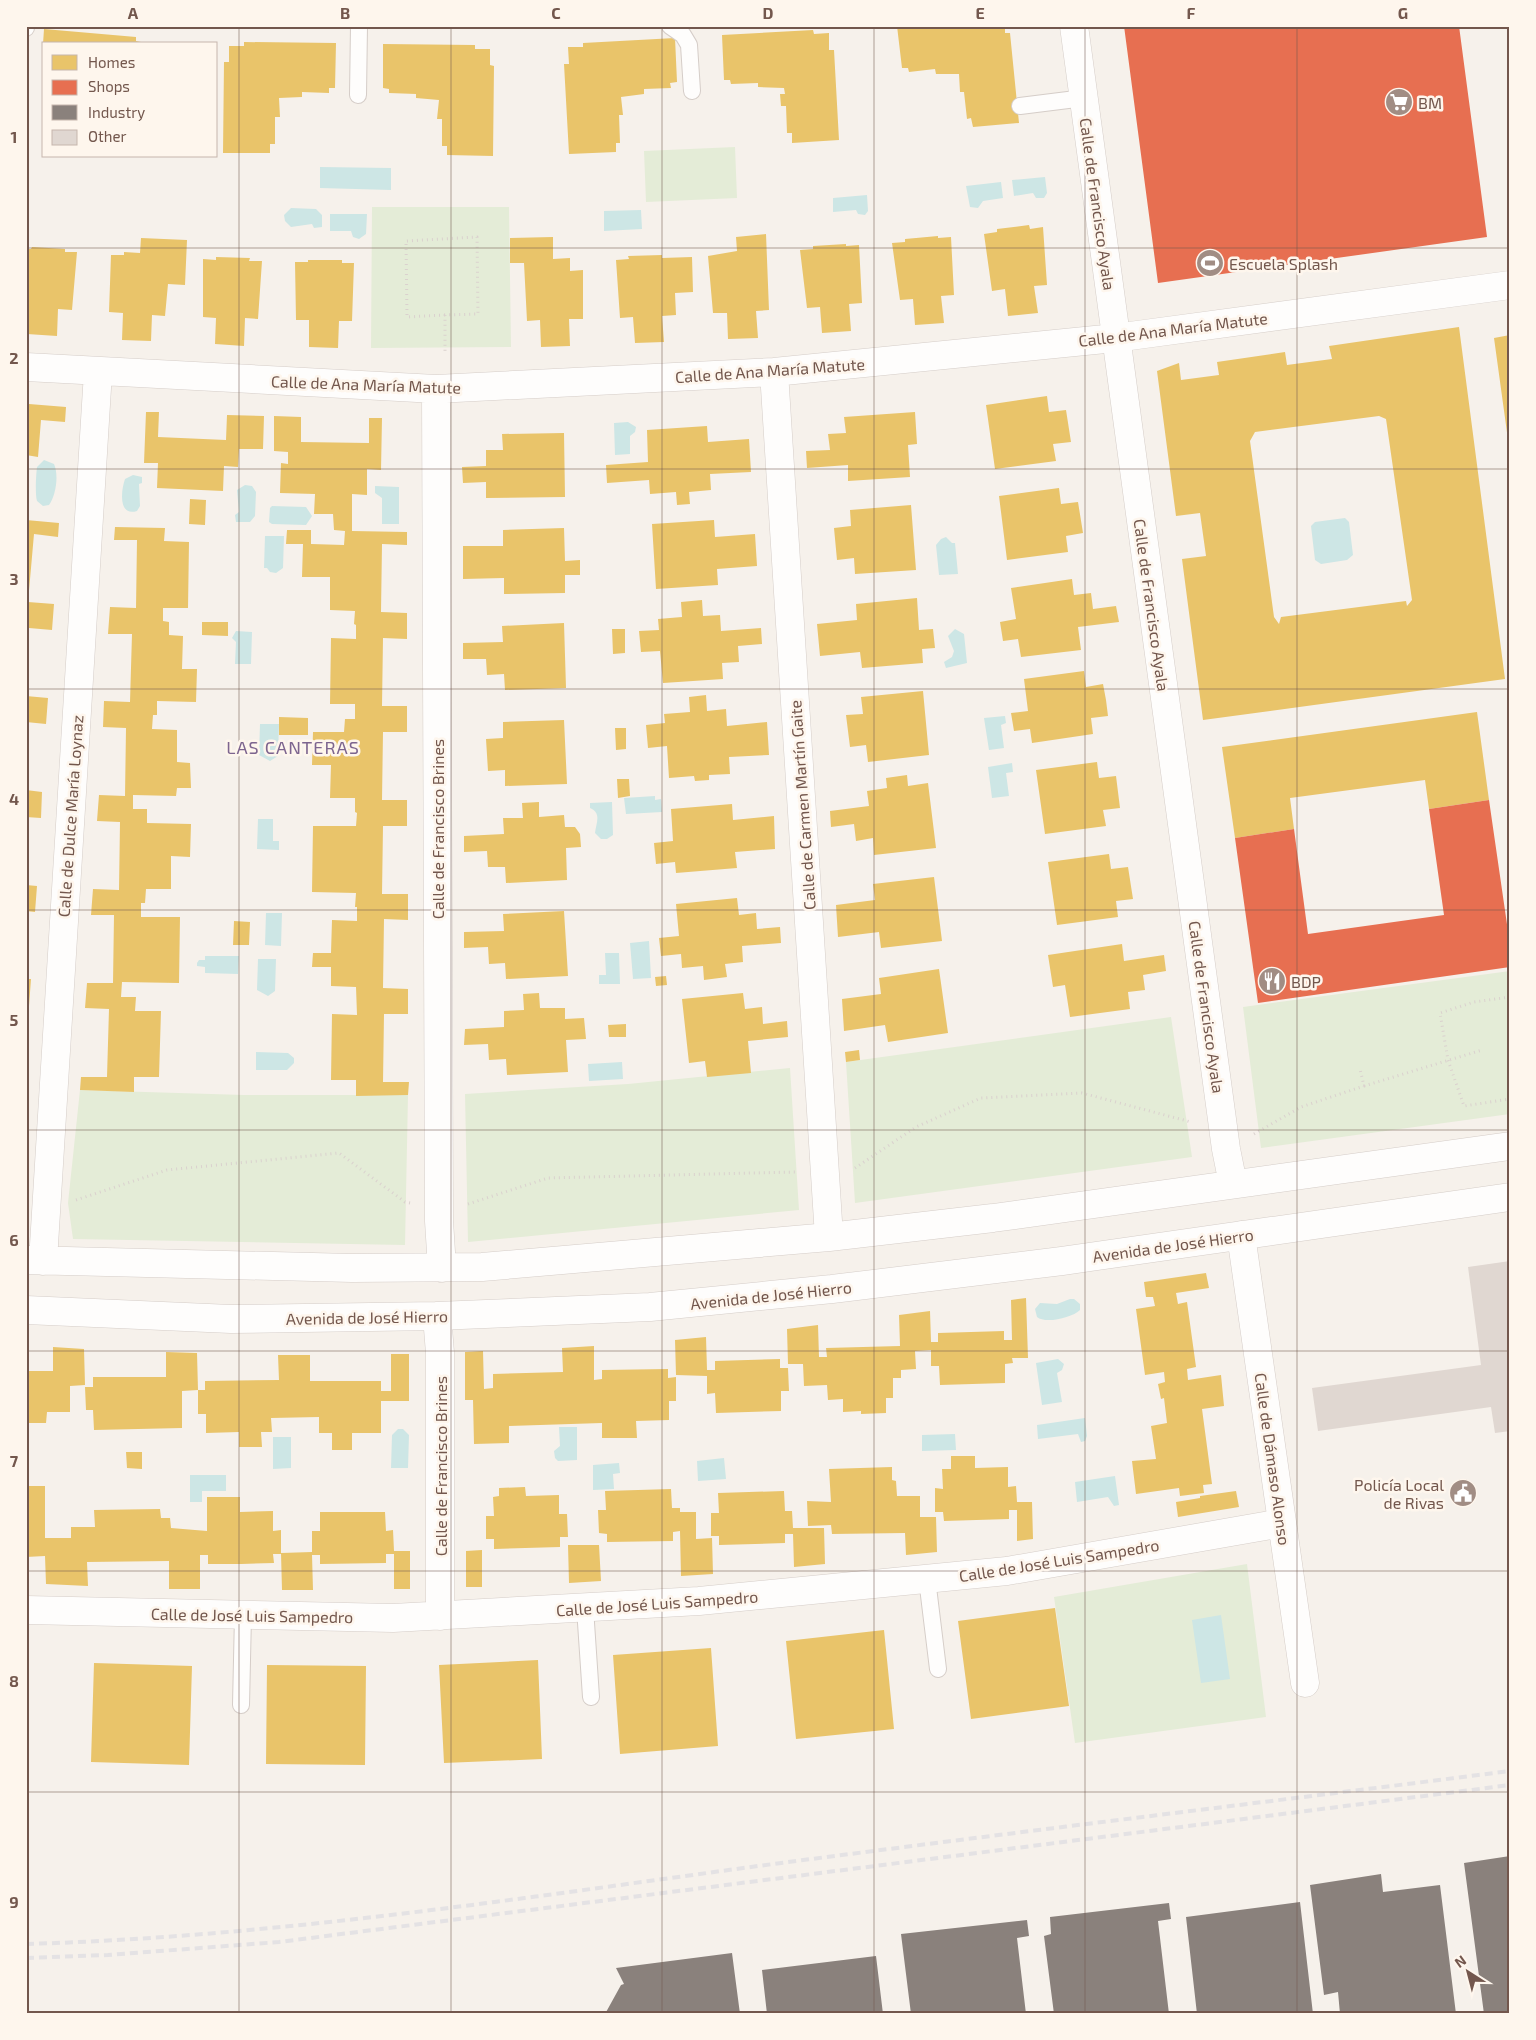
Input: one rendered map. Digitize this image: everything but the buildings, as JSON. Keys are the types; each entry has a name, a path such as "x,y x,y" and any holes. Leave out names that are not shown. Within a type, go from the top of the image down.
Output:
{"street":[{"name":"Calle de Francisco Ayala","path":"1074,26 1115,338 1221,1109 1233,1184"},
{"name":"Calle de Ana María Matute","path":"26,367 436,389 774,372 1115,338 1510,285"},
{"name":"Calle de Dulce María Loynaz","path":"35,1261 98,372"},
{"name":"Calle de Carmen Martín Gaite","path":"774,372 829,1237"},
{"name":"Calle de Francisco Brines","path":"436,389 439,1221 442,1268"},
{"path":"35,1261 442,1268 492,1266 829,1237 993,1218 1510,1146"},
{"name":"Avenida de José Hierro","path":"26,1310 230,1319 438,1316 650,1307 832,1289 1062,1261 1510,1197"},
{"name":"Calle de Dámaso Alonso","path":"1241,1235 1305,1683"},
{"name":"Calle de Francisco Brines","path":"438,1316 440,1353 440,1616"},
{"name":"Calle de José Luis Sampedro","path":"26,1610 393,1618 699,1601 1007,1571 1282,1523"}],"lane":[{"path":"358,95 359,26"},
{"path":"670,26 683,35 688,45 692,91"},
{"path":"1020,106 1084,98"},
{"path":"927,1579 938,1669"},
{"path":"585,1608 591,1697"},
{"path":"241,1705 243,1615"}],"path":[{"path":"477,237 478,314 444,315 407,317 406,241 477,237"},
{"path":"444,315 444,353"},
{"path":"1510,997 1474,1002 1440,1013 1448,1060 1464,1106 1510,1099"},
{"path":"1253,1135 1301,1107 1482,1050"},
{"path":"1360,1069 1364,1086"},
{"path":"853,1169 916,1128 982,1098 1082,1093 1187,1121"},
{"path":"68,1203 167,1170 339,1153 404,1202 416,1205"},
{"path":"460,1208 525,1184 548,1178 801,1172"}],"green space":[{"path":"735,147 737,198 646,202 644,151"},
{"path":"372,207 509,207 511,347 371,348"},
{"path":"1510,971 1510,1114 1261,1148 1243,1007"},
{"path":"1171,1017 1192,1157 855,1203 846,1062"},
{"path":"790,1068 799,1210 468,1242 465,1094 628,1084"},
{"path":"80,1090 244,1095 408,1095 405,1245 73,1239 68,1203"},
{"path":"1247,1564 1266,1717 1075,1743 1054,1597"}],"water":[{"path":"320,167 391,168 391,190 320,188"},
{"path":"1045,177 1047,193 1044,198 1036,198 1033,193 1014,196 1012,180"},
{"path":"1001,182 1003,198 983,201 978,208 970,207 966,186"},
{"path":"867,195 868,211 865,215 858,214 856,210 833,212 833,198"},
{"path":"291,208 316,209 322,215 322,227 314,228 312,224 291,227 285,221 284,215"},
{"path":"641,210 642,229 604,231 604,211"},
{"path":"330,214 367,214 366,234 359,239 353,237 351,231 330,231"},
{"path":"628,422 636,427 635,432 630,436 630,454 615,455 614,423"},
{"path":"44,460 54,464 56,479 55,491 51,501 49,505 43,506 37,501 36,485 37,467"},
{"path":"133,475 142,477 142,483 139,484 140,506 137,511 131,512 124,506 122,496 125,479"},
{"path":"245,485 252,486 256,492 255,516 250,522 236,522 235,515 239,512 237,490"},
{"path":"375,486 399,487 399,524 382,524 382,498 375,493"},
{"path":"272,506 306,507 312,516 306,525 272,524 269,522 270,508"},
{"path":"1345,518 1349,522 1353,555 1347,560 1321,564 1315,560 1311,526 1315,522"},
{"path":"265,536 284,536 283,568 276,573 264,568"},
{"path":"946,537 952,543 955,543 958,574 939,575 936,545 941,539"},
{"path":"955,629 964,634 967,663 946,668 944,662 952,657 954,651 948,636"},
{"path":"236,631 252,632 251,664 235,664 236,642 232,638"},
{"path":"1005,716 1006,723 1001,725 1004,748 989,750 984,718"},
{"path":"260,724 279,724 278,756 270,761 259,755"},
{"path":"1012,763 1013,772 1006,773 1009,796 992,798 988,767"},
{"path":"655,796 655,800 661,799 662,812 626,814 624,798"},
{"path":"612,802 613,835 607,839 601,839 595,833 597,815 590,808 590,803"},
{"path":"258,819 273,819 273,841 279,841 279,850 257,849"},
{"path":"266,913 282,913 281,946 265,945"},
{"path":"649,941 651,978 633,979 630,943"},
{"path":"605,953 619,953 620,984 599,984 599,975 606,975"},
{"path":"205,956 239,956 238,974 205,973 205,967 197,966 197,963 199,960 205,960"},
{"path":"258,959 276,959 275,991 268,996 257,990"},
{"path":"256,1052 288,1053 294,1058 294,1063 287,1070 256,1070"},
{"path":"622,1062 623,1079 589,1081 588,1064"},
{"path":"1074,1299 1080,1304 1080,1310 1076,1313 1065,1318 1052,1320 1037,1317 1035,1309 1040,1303 1057,1304"},
{"path":"1058,1359 1064,1364 1062,1370 1057,1373 1062,1402 1042,1405 1036,1363"},
{"path":"1085,1418 1087,1436 1085,1441 1081,1442 1078,1434 1038,1439 1037,1425"},
{"path":"559,1427 577,1427 577,1460 558,1461 555,1458 554,1451 560,1446"},
{"path":"398,1429 403,1429 409,1435 408,1468 391,1468 392,1435"},
{"path":"955,1434 956,1450 922,1451 922,1435"},
{"path":"273,1437 291,1437 291,1468 273,1469"},
{"path":"724,1458 726,1479 698,1481 697,1461"},
{"path":"619,1463 620,1473 613,1474 614,1489 593,1490 593,1465"},
{"path":"190,1475 226,1475 226,1491 202,1491 202,1502 190,1502"},
{"path":"1115,1476 1119,1505 1114,1506 1108,1497 1077,1502 1075,1482"},
{"path":"1221,1615 1230,1679 1201,1683 1192,1620"}],"railway":[{"path":"26,1944 210,1934 393,1915 758,1866 1510,1771"},
{"path":"26,1958 108,1955 279,1942 1510,1785"}],"place":[{"name":"BM","path":"1399,102"},
{"name":"Escuela Splash","path":"1210,263"},
{"name":"BDP","path":"1272,981"},
{"name":"Policía Local de Rivas","path":"1463,1493"}],"district":[{"name":"LAS CANTERAS","path":"293,747"}]}
